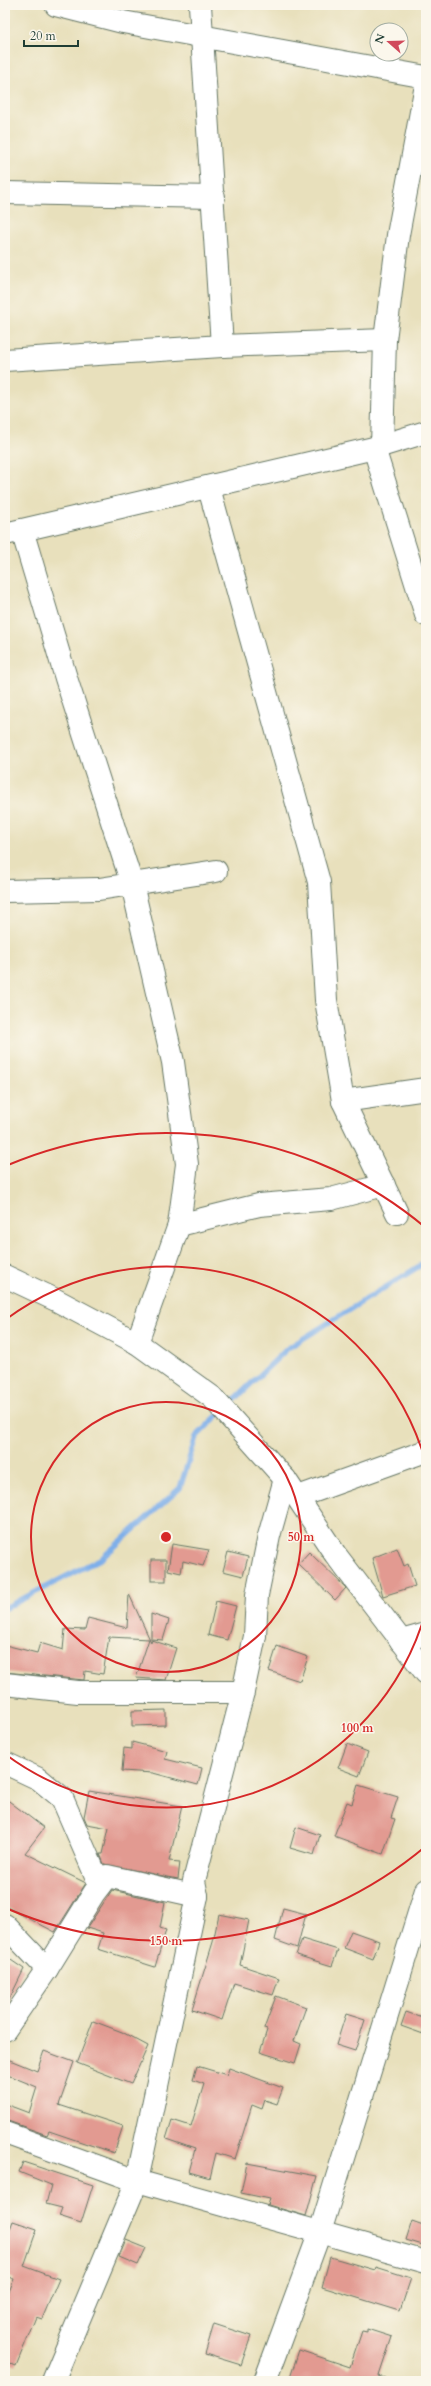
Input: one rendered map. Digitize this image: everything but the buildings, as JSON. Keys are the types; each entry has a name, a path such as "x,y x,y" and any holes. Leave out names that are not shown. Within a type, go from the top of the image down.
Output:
{"street":[{"path":"56,5 123,22 426,77"},
{"path":"200,5 204,37 222,346"},
{"path":"426,85 398,235 384,340 378,447 426,615"},
{"path":"5,193 214,197"},
{"path":"5,360 222,346 384,340"},
{"path":"137,1343 179,1225 187,1164 173,1062 132,884 66,678 13,532 209,488 378,447 426,432"},
{"path":"209,488 319,882 326,1000 343,1101 397,1213"},
{"path":"5,891 99,889 216,871"},
{"path":"343,1101 426,1090"},
{"path":"179,1225 259,1205 331,1199 384,1185"},
{"path":"5,1276 56,1300 137,1343 212,1398 247,1434 285,1479 335,1554 426,1673"},
{"path":"298,1498 426,1451"},
{"path":"53,2381 137,2181 197,1896 194,1881 243,1692 255,1636 257,1595 269,1536 285,1479"},
{"path":"402,1641 426,1634"},
{"path":"5,1684 78,1692 243,1692"},
{"path":"5,1763 38,1779 62,1798 100,1885"},
{"path":"5,2030 47,1969 107,1876 197,1896"},
{"path":"265,2381 320,2232 426,1890"},
{"path":"5,1925 47,1969"},
{"path":"5,2133 137,2181 426,2262"}],"waterway":[{"path":"227,1407 288,1348 426,1262"},
{"path":"5,1608 102,1558 180,1488 196,1437 220,1413"}]}
